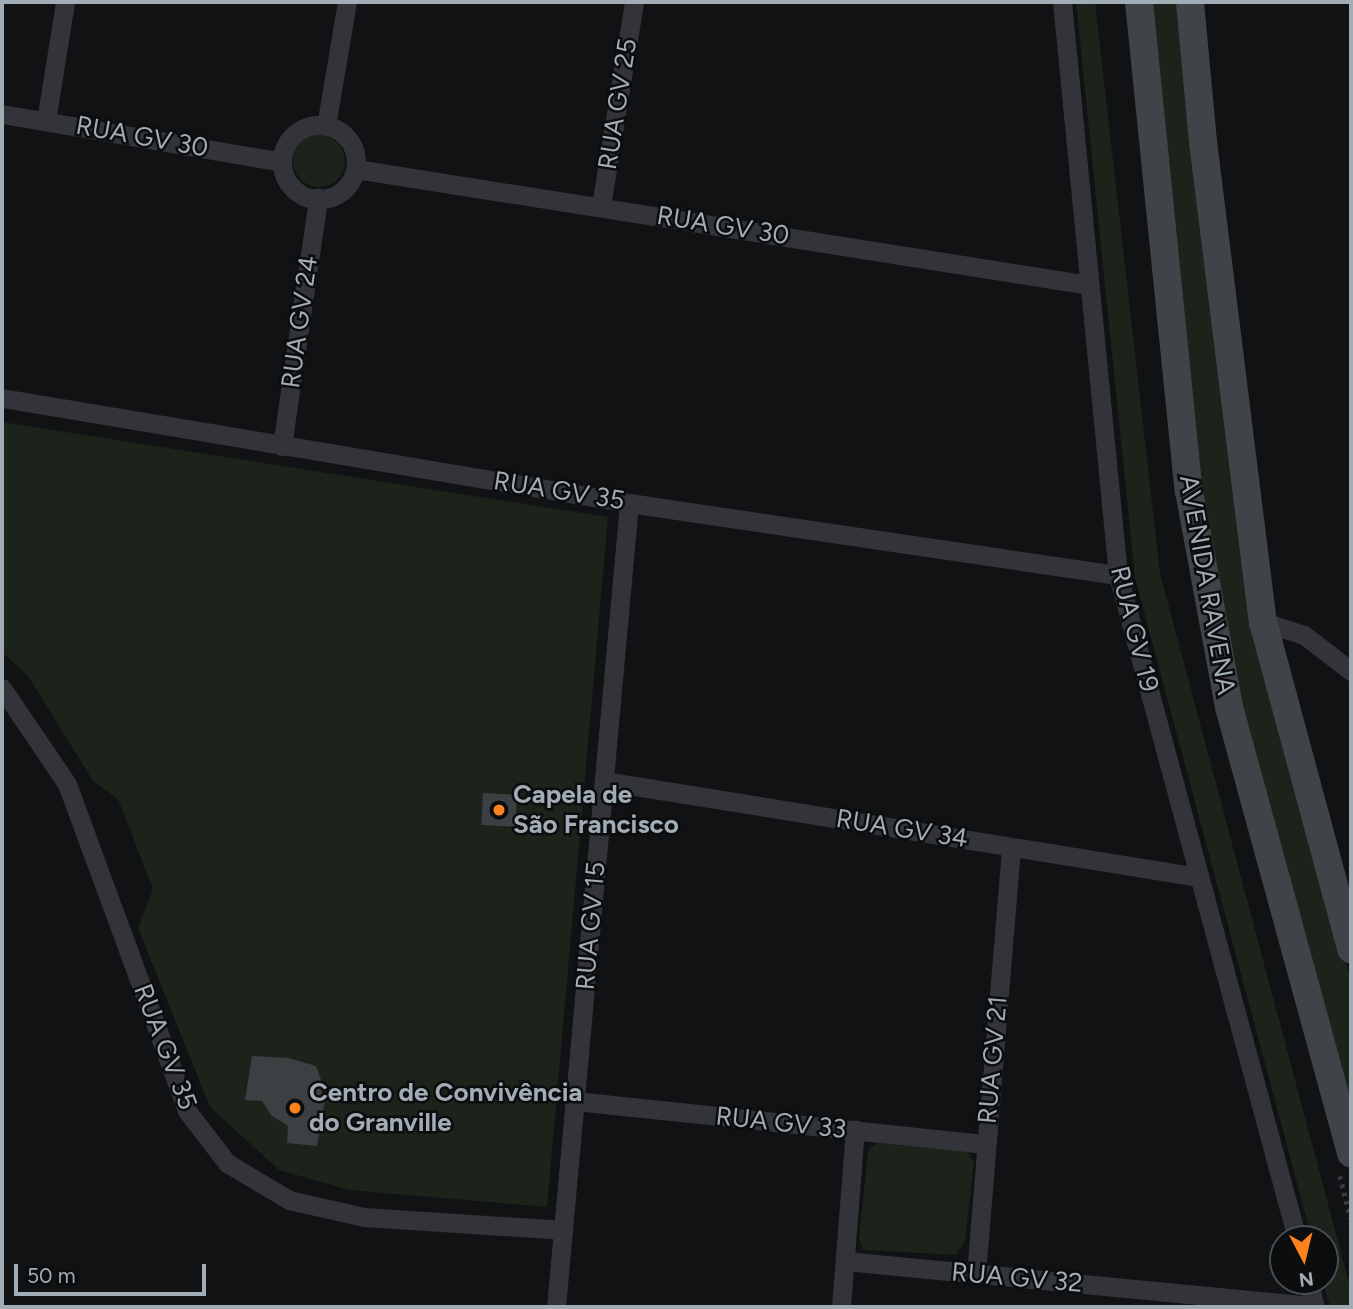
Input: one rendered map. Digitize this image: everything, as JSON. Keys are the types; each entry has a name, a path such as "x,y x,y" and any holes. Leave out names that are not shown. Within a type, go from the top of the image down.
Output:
{"main road":[{"name":"AVENIDA RAVENA","path":"1139,2 1194,518 1229,707 1351,1154"},
{"name":"AVENIDA RAVENA","path":"1190,2 1203,142 1263,622 1351,949"}],"street":[{"path":"46,121 65,2"},
{"path":"326,126 346,2"},
{"name":"RUA GV 25","path":"601,206 634,2"},
{"name":"RUA GV 19","path":"1062,2 1118,575 1293,1225"},
{"name":"RUA GV 30","path":"2,114 282,162"},
{"path":"313,126 326,126 346,137 356,169 345,188 317,198 296,190 288,181 282,162 293,136 313,126"},
{"name":"RUA GV 30","path":"356,169 1088,285"},
{"name":"RUA GV 24","path":"282,446 317,198"},
{"name":"RUA GV 35","path":"2,398 629,503 1118,575"},
{"name":"RUA GV 15","path":"556,1307 629,503"},
{"path":"1263,622 1304,635 1351,671"},
{"name":"RUA GV 35","path":"2,688 67,784 187,1111 227,1163 289,1199 364,1217 563,1230"},
{"name":"RUA GV 34","path":"604,781 1199,877"},
{"name":"RUA GV 21","path":"975,1274 1011,847"},
{"name":"RUA GV 33","path":"575,1101 986,1144"},
{"path":"841,1307 855,1130"},
{"name":"RUA GV 32","path":"845,1261 1315,1307"}],"shaded area":[{"path":"1076,2 1095,2 1160,573 1334,1225 1308,1225 1135,578"},
{"path":"1152,2 1180,2 1241,545 1351,983 1351,1111 1240,697 1201,494"},
{"path":"319,135 329,137 337,143 343,151 343,171 337,179 329,185 319,187 309,185 301,179 295,171 293,161 295,151 301,143 309,137"},
{"path":"2,422 608,517 547,1207 349,1190 279,1170 210,1107 138,928 153,889 118,799 93,781 28,676 2,652"},
{"path":"877,1143 968,1152 974,1162 965,1241 956,1255 863,1250 859,1239 868,1151"},
{"path":"1339,1245 1351,1290 1351,1307 1330,1307 1327,1295 1339,1295"}],"building":[{"name":"Capela de São Francisco","path":"483,793 517,795 515,827 481,825"},
{"name":"Centro de Convivência do Granville","path":"252,1056 288,1058 316,1066 326,1094 317,1146 287,1143 288,1126 271,1115 262,1101 245,1100"}],"place":[{"name":"Capela de São Francisco","path":"499,810"},
{"name":"Centro de Convivência do Granville","path":"295,1108"}]}
